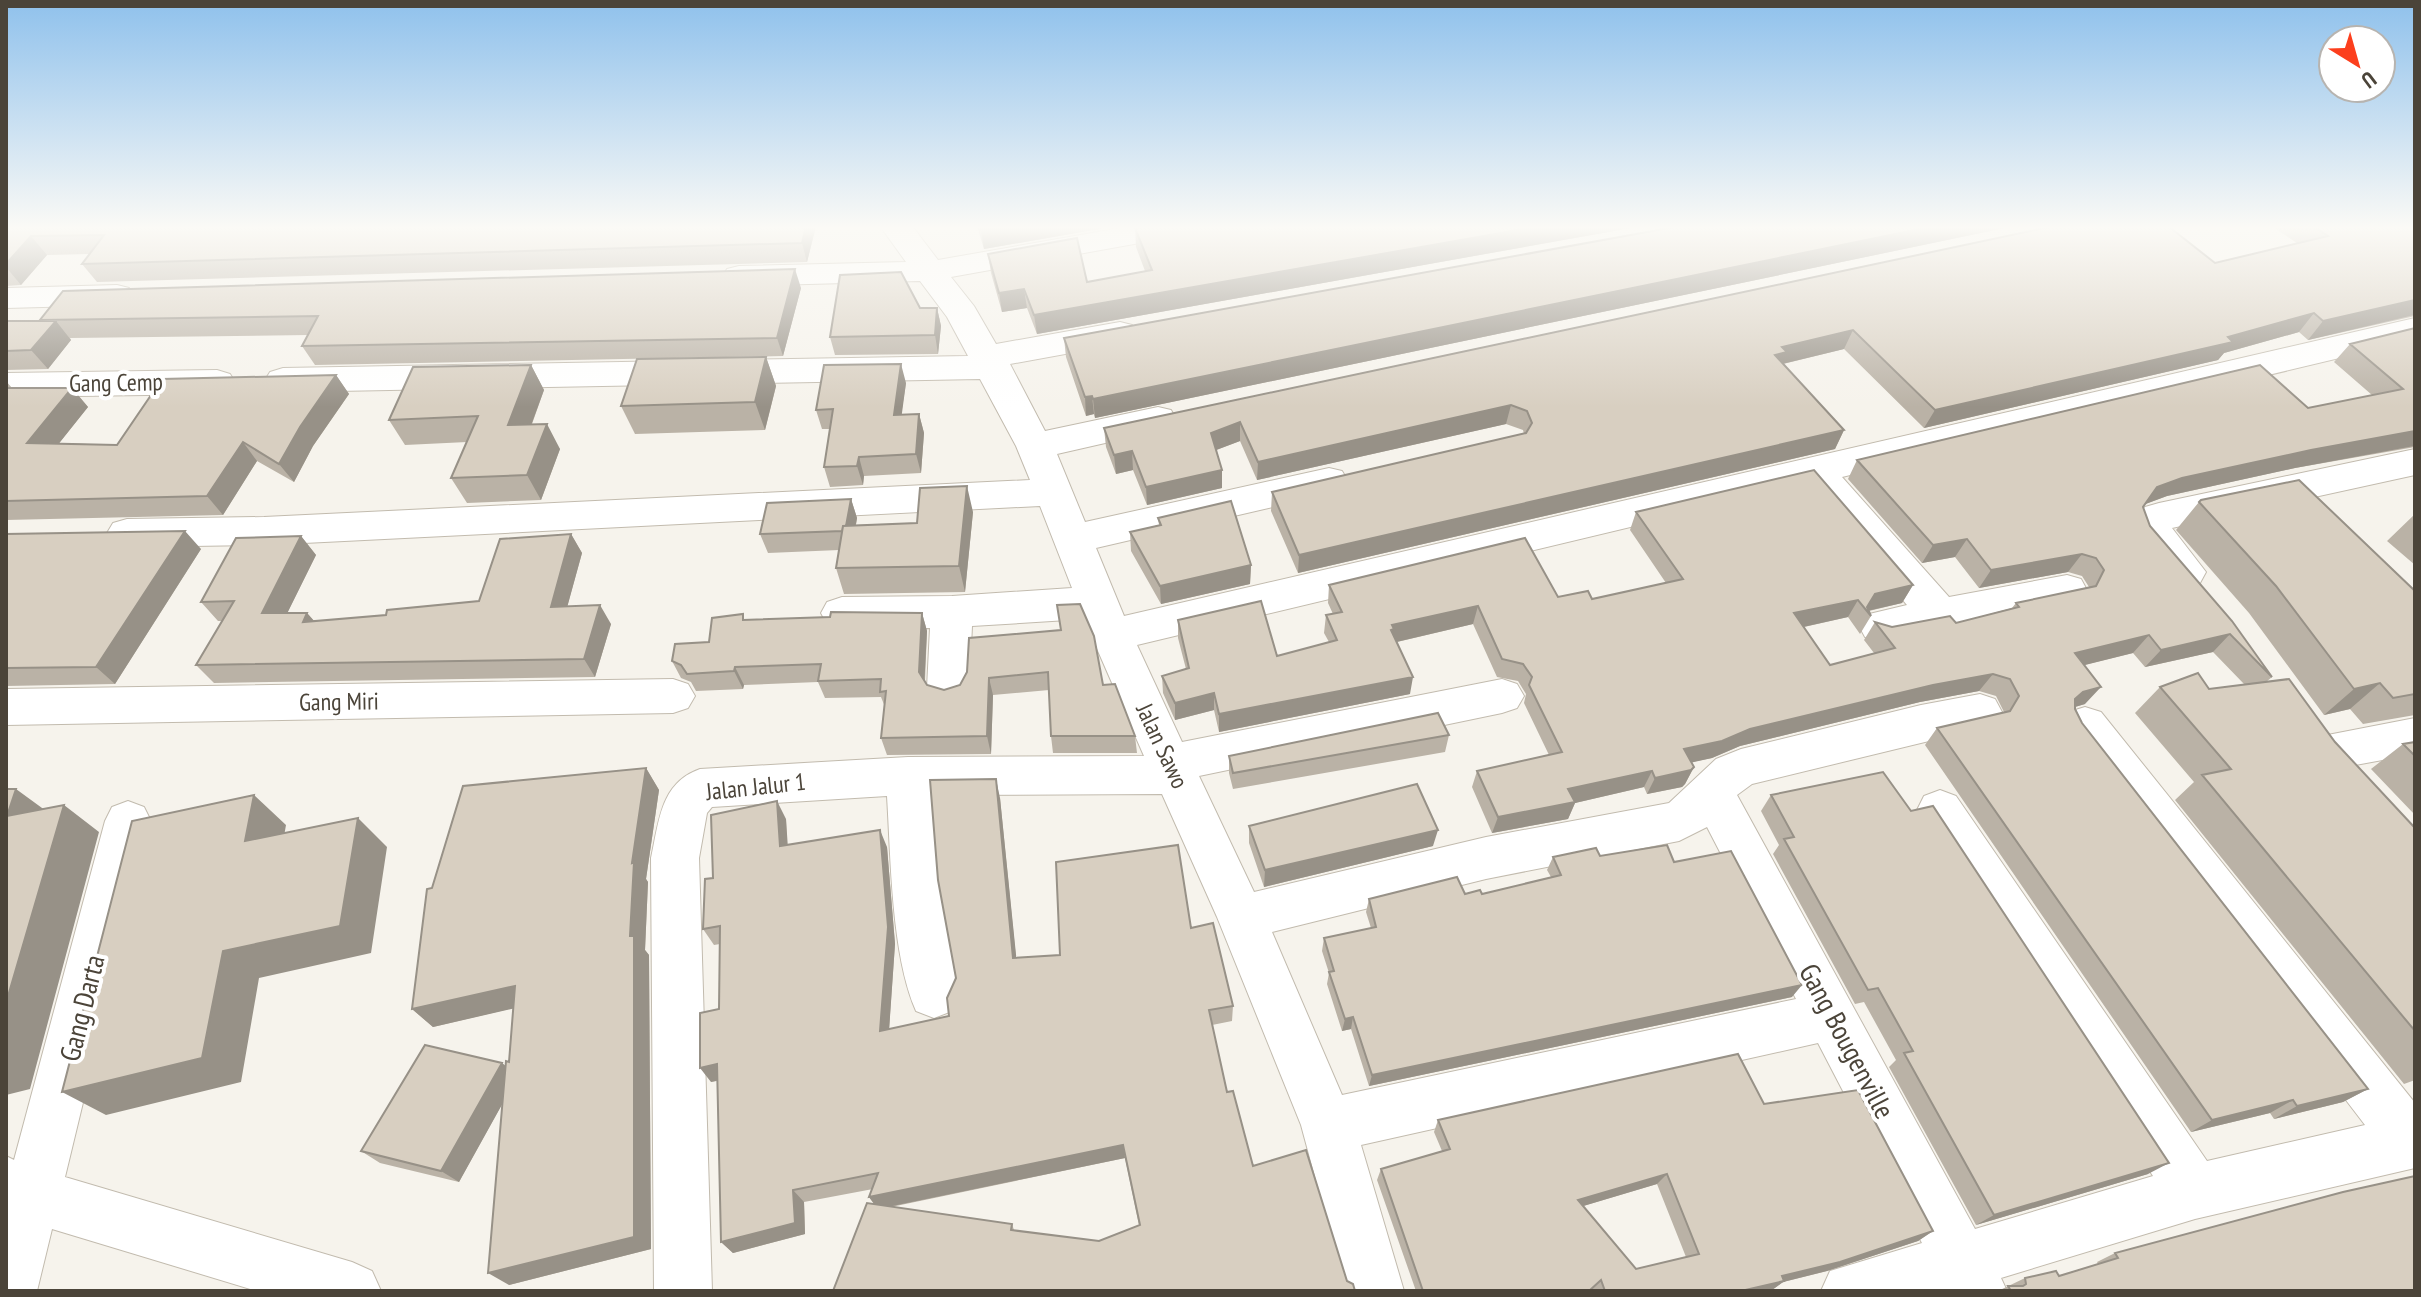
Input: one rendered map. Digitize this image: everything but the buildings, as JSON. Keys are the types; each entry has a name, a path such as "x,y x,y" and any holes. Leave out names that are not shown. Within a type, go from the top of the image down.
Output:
{"street":[{"name":"Jalan Sawo","path":"940,287 991,362 1035,446 1104,618 1241,917 1328,1125 1375,1291"},
{"path":"6,298 149,294"},
{"name":"Gang Cemp","path":"6,385 991,362 1144,329"},
{"path":"842,613 952,612 1104,618 1813,469 2415,329"},
{"path":"1035,446 1189,413"},
{"path":"2212,602 2152,533 2151,527 2155,521 2168,513 2415,462"},
{"path":"1813,469 1940,615"},
{"path":"1072,539 1367,472"},
{"path":"97,534 264,531 1054,492"},
{"path":"1880,626 2067,590"},
{"path":"948,688 952,612"},
{"name":"Gang Miri","path":"6,707 673,696"},
{"name":"Jalan Jalur 1","path":"683,1291 675,858 685,805 700,788 908,776 1173,769 1502,696"},
{"path":"1241,917 1486,858 1679,821 1699,808 1729,773 1763,761 1980,712"},
{"path":"1850,1291 1971,1276 2195,1191 2414,1142 2085,725"},
{"path":"2353,785 2314,739 2415,736"},
{"path":"908,776 917,898 934,994"},
{"name":"Gang Bougenville","path":"1712,792 1971,1276"},
{"path":"1940,810 2195,1191"},
{"name":"Gang Darta","path":"8,1291 20,1190 128,821"},
{"path":"1328,1125 1833,1015"},
{"path":"20,1190 239,1274 352,1291"}]}
